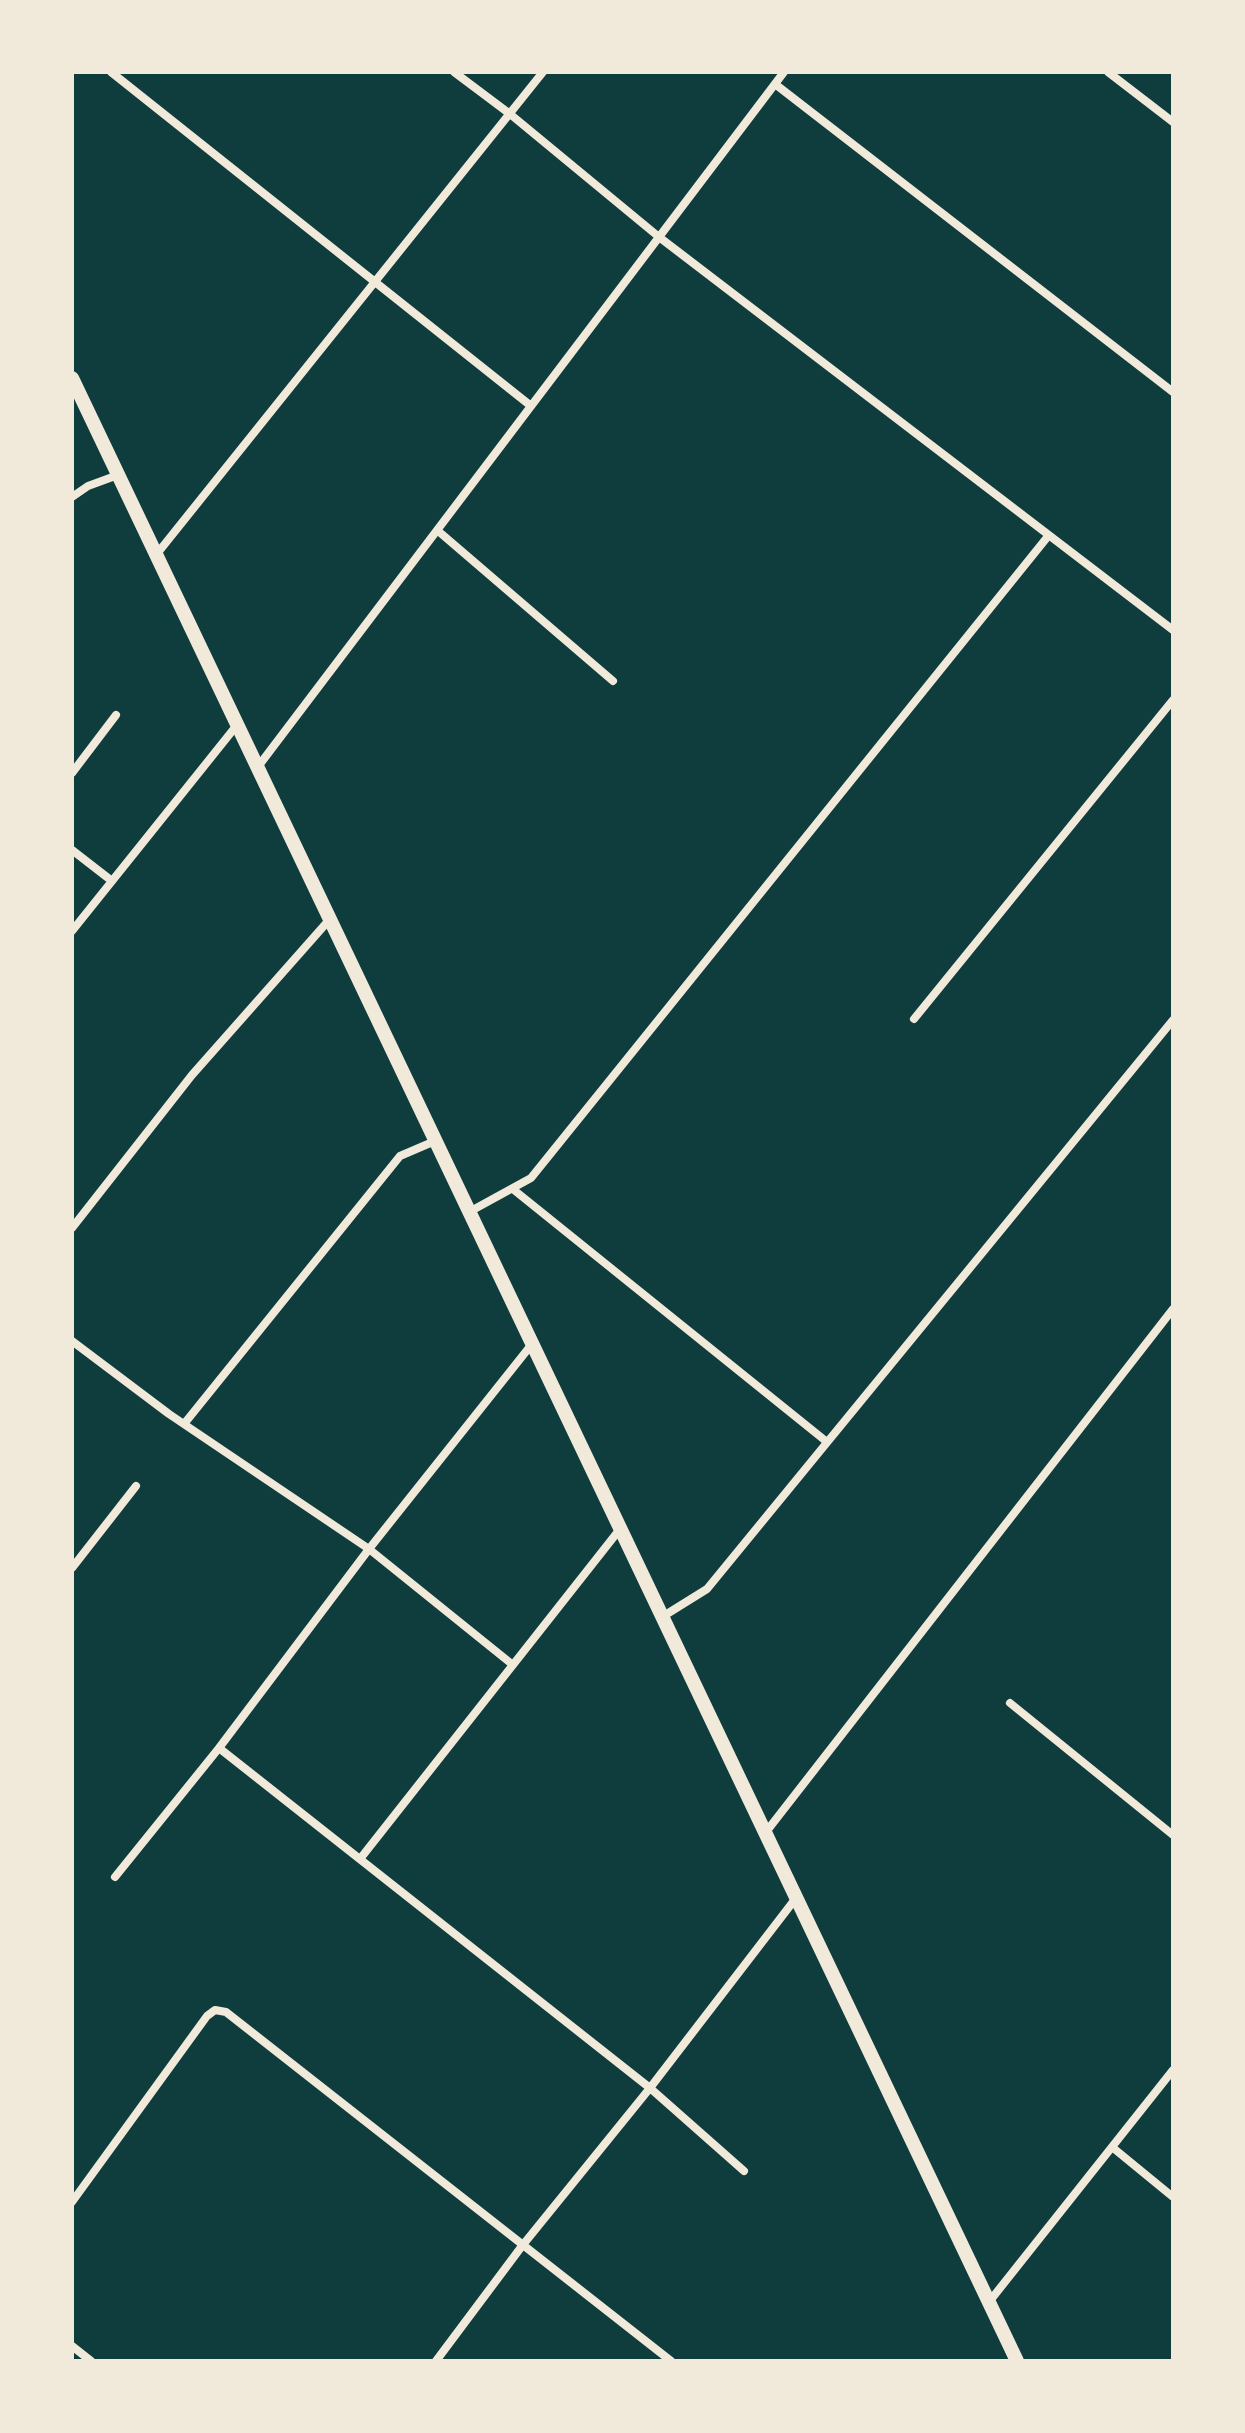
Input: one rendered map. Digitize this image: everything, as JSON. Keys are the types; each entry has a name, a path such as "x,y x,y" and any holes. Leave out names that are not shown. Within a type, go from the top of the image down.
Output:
{"street":[{"path":"111,72 531,406"},
{"path":"454,72 659,237 1173,630"},
{"path":"156,555 543,72"},
{"path":"257,768 784,72"},
{"path":"1108,72 1173,122"},
{"path":"775,84 1173,392"},
{"path":"72,378 1017,2361"},
{"path":"72,497 88,486 118,475"},
{"path":"437,530 613,681"},
{"path":"469,1212 531,1178 1049,535"},
{"path":"914,1019 1173,700"},
{"path":"72,773 116,715"},
{"path":"72,931 237,725"},
{"path":"72,850 112,881"},
{"path":"72,1228 192,1075 330,919"},
{"path":"662,1617 707,1589 1173,1020"},
{"path":"184,1424 400,1156 435,1141"},
{"path":"514,1190 827,1442"},
{"path":"765,1833 1173,1309"},
{"path":"72,1341 184,1424 369,1549 513,1665"},
{"path":"115,1877 219,1748 369,1549 532,1344"},
{"path":"72,1568 136,1486"},
{"path":"360,1859 620,1529"},
{"path":"1010,1703 1173,1835"},
{"path":"219,1748 650,2088 744,2171"},
{"path":"436,2361 522,2246 650,2088 796,1898"},
{"path":"72,2202 207,2016 215,2010 226,2012 671,2361"},
{"path":"989,2302 1173,2070"},
{"path":"1112,2147 1173,2197"},
{"path":"72,2346 91,2361"}]}
